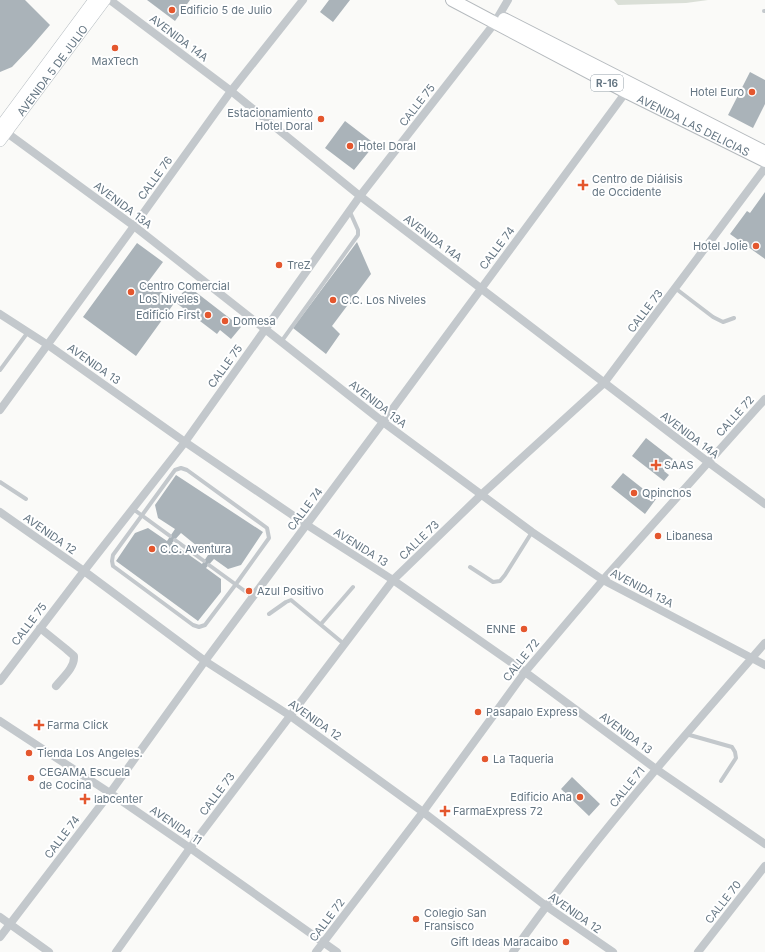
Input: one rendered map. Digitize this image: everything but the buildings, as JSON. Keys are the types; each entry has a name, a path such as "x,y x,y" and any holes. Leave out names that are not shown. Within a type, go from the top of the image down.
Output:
{"main road":[{"name":"AVENIDA 5 DE JULIO","path":"2,132 94,0"},
{"name":"AVENIDA 5 DE JULIO","path":"2,132 105,0"},
{"name":"AVENIDA LAS DELICIAS","path":"452,0 496,20 626,92 765,161"},
{"name":"R-16","path":"468,0 496,20 765,152"}],"street":[{"name":"AVENIDA 14A","path":"110,0 231,91 360,196 765,504"},
{"name":"CALLE 76","path":"0,410 231,91 303,0"},
{"name":"CALLE 75","path":"0,681 185,442 360,196 496,20 508,0"},
{"name":"CALLE 74","path":"0,937 110,793 205,661 307,526 626,92"},
{"name":"AVENIDA 13A","path":"2,132 134,226 383,422 532,532 603,580 765,665"},
{"name":"CALLE 73","path":"116,952 190,848 394,580 481,495 604,383 765,168"},
{"name":"AVENIDA 13","path":"0,314 48,345 307,526 394,580 525,672 656,769 765,844"},
{"name":"CALLE 72","path":"316,952 423,812 525,672 603,580 765,399"},
{"name":"AVENIDA 12","path":"0,512 84,571 205,661 290,715 423,812 546,906 613,952"},
{"path":"40,628 74,656 72,666 56,686"},
{"name":"CALLE 71","path":"513,952 546,906 656,769 765,643"},
{"name":"AVENIDA 11","path":"0,721 110,793 337,952"},
{"name":"CALLE 70","path":"698,952 765,866"},
{"path":"0,917 49,952"}],"lane":[{"path":"281,342 358,235 358,230 350,211"},
{"path":"675,288 713,317 723,322 734,318"},
{"path":"0,370 28,332"},
{"path":"181,468 186,470 267,528 269,538 205,625 199,627 193,625 113,566 113,555 141,515 175,470 181,468"},
{"path":"0,482 26,499"},
{"path":"132,509 170,536"},
{"path":"470,567 493,582 500,581 532,532"},
{"path":"175,540 204,560"},
{"path":"209,564 253,597"},
{"path":"320,624 353,587"},
{"path":"269,614 291,600 344,644"},
{"path":"686,734 732,748 735,752 736,758 721,781"}],"shaded area":[{"path":"614,0 708,0 686,3 618,5"}],"place":[{"name":"Edificio 5 de Julio","path":"172,10"},
{"name":"MaxTech","path":"115,48"},
{"name":"Hotel Euro","path":"752,92"},
{"name":"Estacionamiento Hotel Doral","path":"321,119"},
{"name":"Hotel Doral","path":"350,146"},
{"name":"Centro de Diálisis de Occidente","path":"583,185"},
{"name":"Hotel Jolie","path":"756,246"},
{"name":"TreZ","path":"279,265"},
{"name":"Centro Comercial Los Niveles","path":"131,292"},
{"name":"C.C. Los Niveles","path":"333,300"},
{"name":"Edificio First","path":"208,315"},
{"name":"Domesa","path":"225,321"},
{"name":"SAAS","path":"656,465"},
{"name":"Qpinchos","path":"634,493"},
{"name":"Libanesa","path":"658,536"},
{"name":"C.C. Aventura","path":"152,549"},
{"name":"Azul Positivo","path":"249,591"},
{"name":"ENNE","path":"524,629"},
{"name":"Pasapalo Express","path":"478,712"},
{"name":"Farma Click","path":"39,725"},
{"name":"Tienda Los Angeles.","path":"29,753"},
{"name":"La Taqueria","path":"485,759"},
{"name":"CEGAMA Escuela de Cocina","path":"31,778"},
{"name":"Edificio Ana","path":"580,797"},
{"name":"labcenter","path":"85,799"},
{"name":"FarmaExpress 72","path":"445,811"},
{"name":"Colegio San Fransisco","path":"416,919"},
{"name":"Gift Ideas Maracaibo","path":"566,942"}]}
